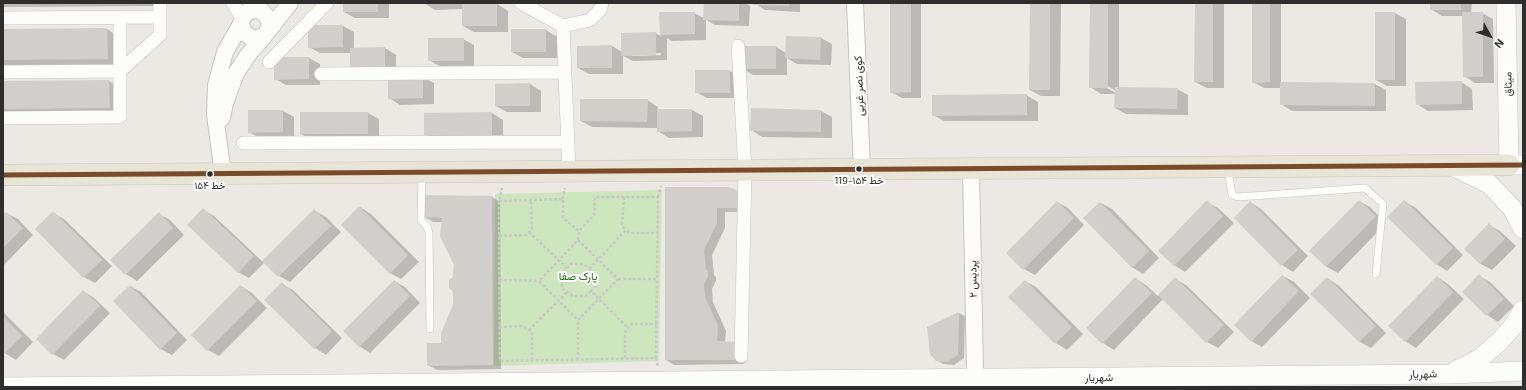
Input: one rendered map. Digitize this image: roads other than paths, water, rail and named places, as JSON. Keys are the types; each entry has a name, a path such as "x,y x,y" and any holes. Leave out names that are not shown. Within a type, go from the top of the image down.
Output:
{"main road":[{"name":"میثاق","path":"1506,3 1516,165"},
{"path":"7,176 1516,165"},
{"path":"1452,166 1489,184 1512,208 1523,229"},
{"path":"1451,374 1479,359 1499,342 1514,325 1523,310"},
{"name":"شهریار","path":"4,386 868,383 976,380 1389,381 1451,374 1523,371"}],"street":[{"path":"3,72 120,71 160,35 160,3"},
{"path":"233,3 250,11 266,14 270,27 267,33 256,39 247,36 244,33 250,11"},
{"path":"219,141 225,103 236,73 248,55 290,3"},
{"path":"269,62 327,3"},
{"path":"521,3 563,26 590,20 600,10 602,3"},
{"name":"کوی نصر غربی","path":"855,3 862,170"},
{"path":"223,174 215,115 216,86 225,52 250,11"},
{"path":"3,118 120,117 120,17"},
{"path":"3,18 160,17"},
{"path":"563,26 569,172"},
{"path":"738,46 745,170 741,356"},
{"path":"321,74 565,72"},
{"path":"243,143 567,142"},
{"name":"پردیس ۲","path":"971,169 976,380"}],"lane":[{"path":"1228,167 1232,195 1238,197 1365,188 1383,204 1376,274"},
{"path":"422,173 421,220 427,227 429,233 430,329"}],"place":[{"name":"خط ۱۵۴-119","path":"859,169"},
{"name":"خط ۱۵۴","path":"210,174"}],"park label":[{"name":"پارک صفا","path":"578,276"}]}
